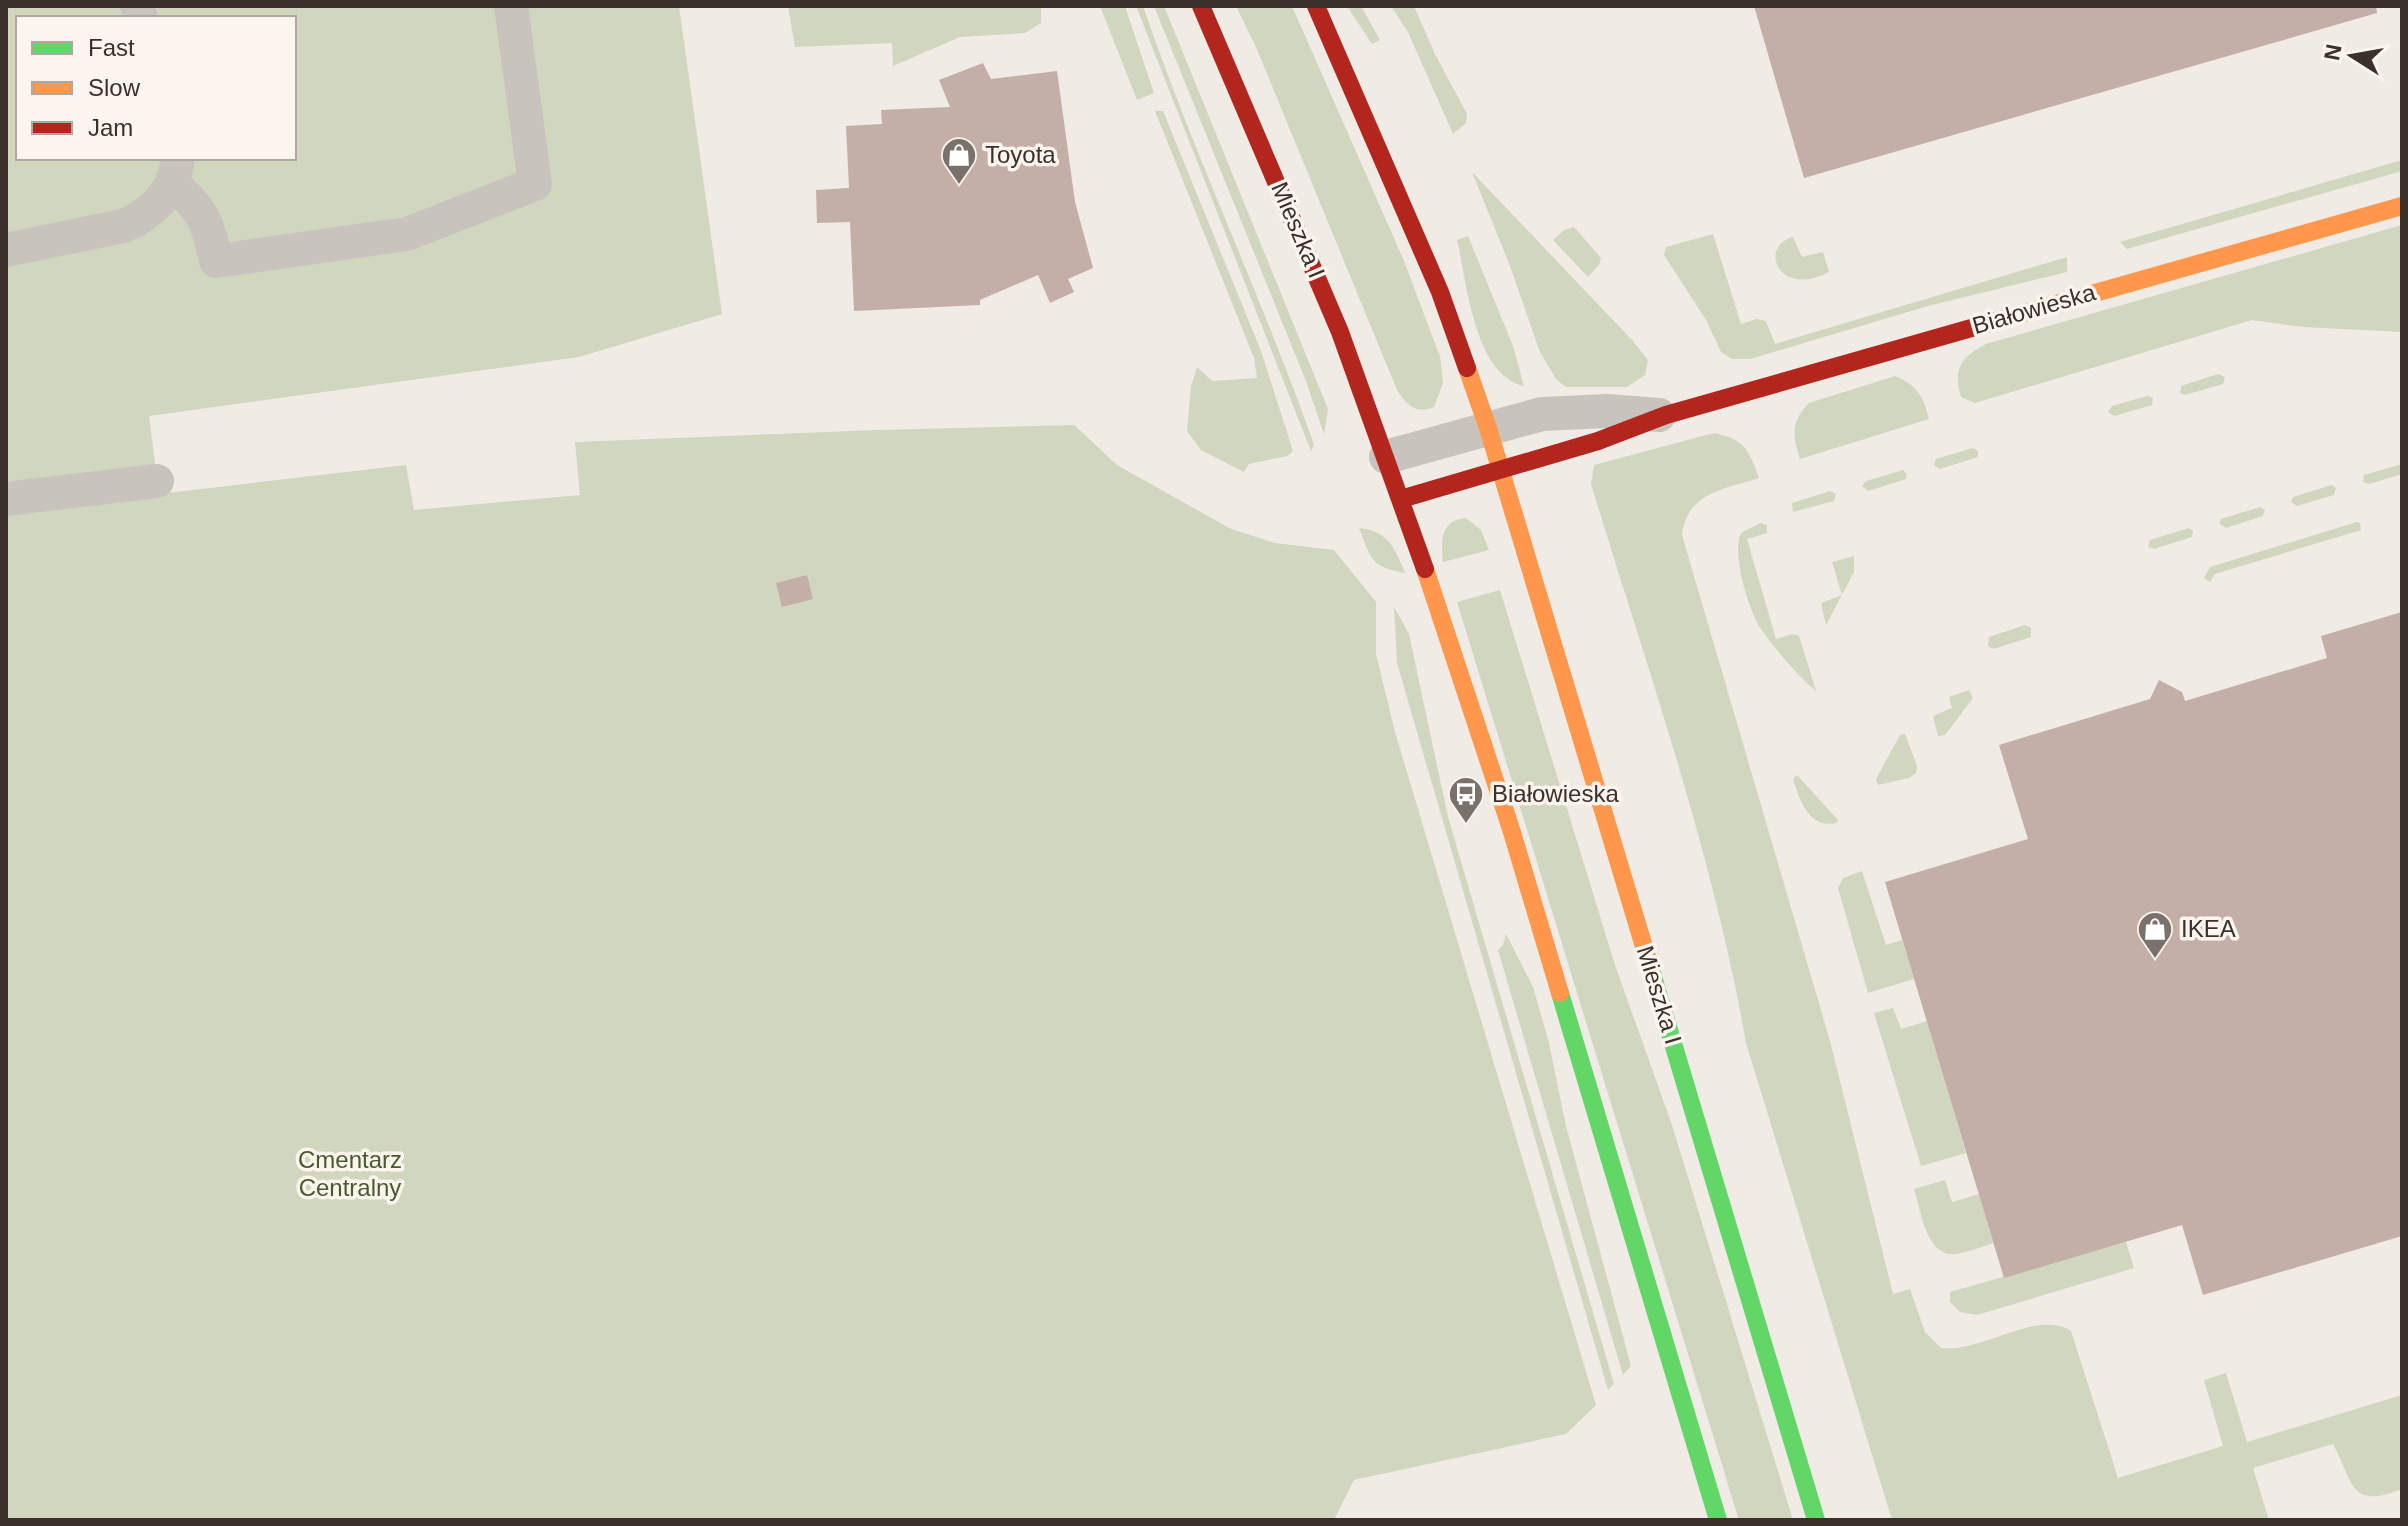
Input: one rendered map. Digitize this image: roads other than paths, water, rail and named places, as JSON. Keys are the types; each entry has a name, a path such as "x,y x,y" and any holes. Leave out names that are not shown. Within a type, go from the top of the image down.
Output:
{"main road":[{"name":"Mieszka I","path":"1201,6 1340,332 1450,637 1511,829 1718,1520"},
{"name":"Mieszka I","path":"1316,6 1435,279 1488,428 1816,1520"},
{"name":"Białowieska","path":"1501,470 1598,441 1666,415 2402,206"},
{"path":"1401,499 1501,470"}],"street":[{"path":"174,170 202,215 216,261 407,234 535,184 511,6"},
{"path":"6,250 123,226 151,212 162,200 174,170"},
{"name":"Białowieska","path":"1488,428 1561,412 1666,415"},
{"path":"1386,457 1488,428"},
{"path":"6,499 157,481"}],"place":[{"name":"Toyota","path":"959,186"},
{"name":"Białowieska","path":"1466,825"},
{"name":"IKEA","path":"2155,960"}],"park label":[{"name":"Cmentarz Centralny","path":"350,1174"}]}
